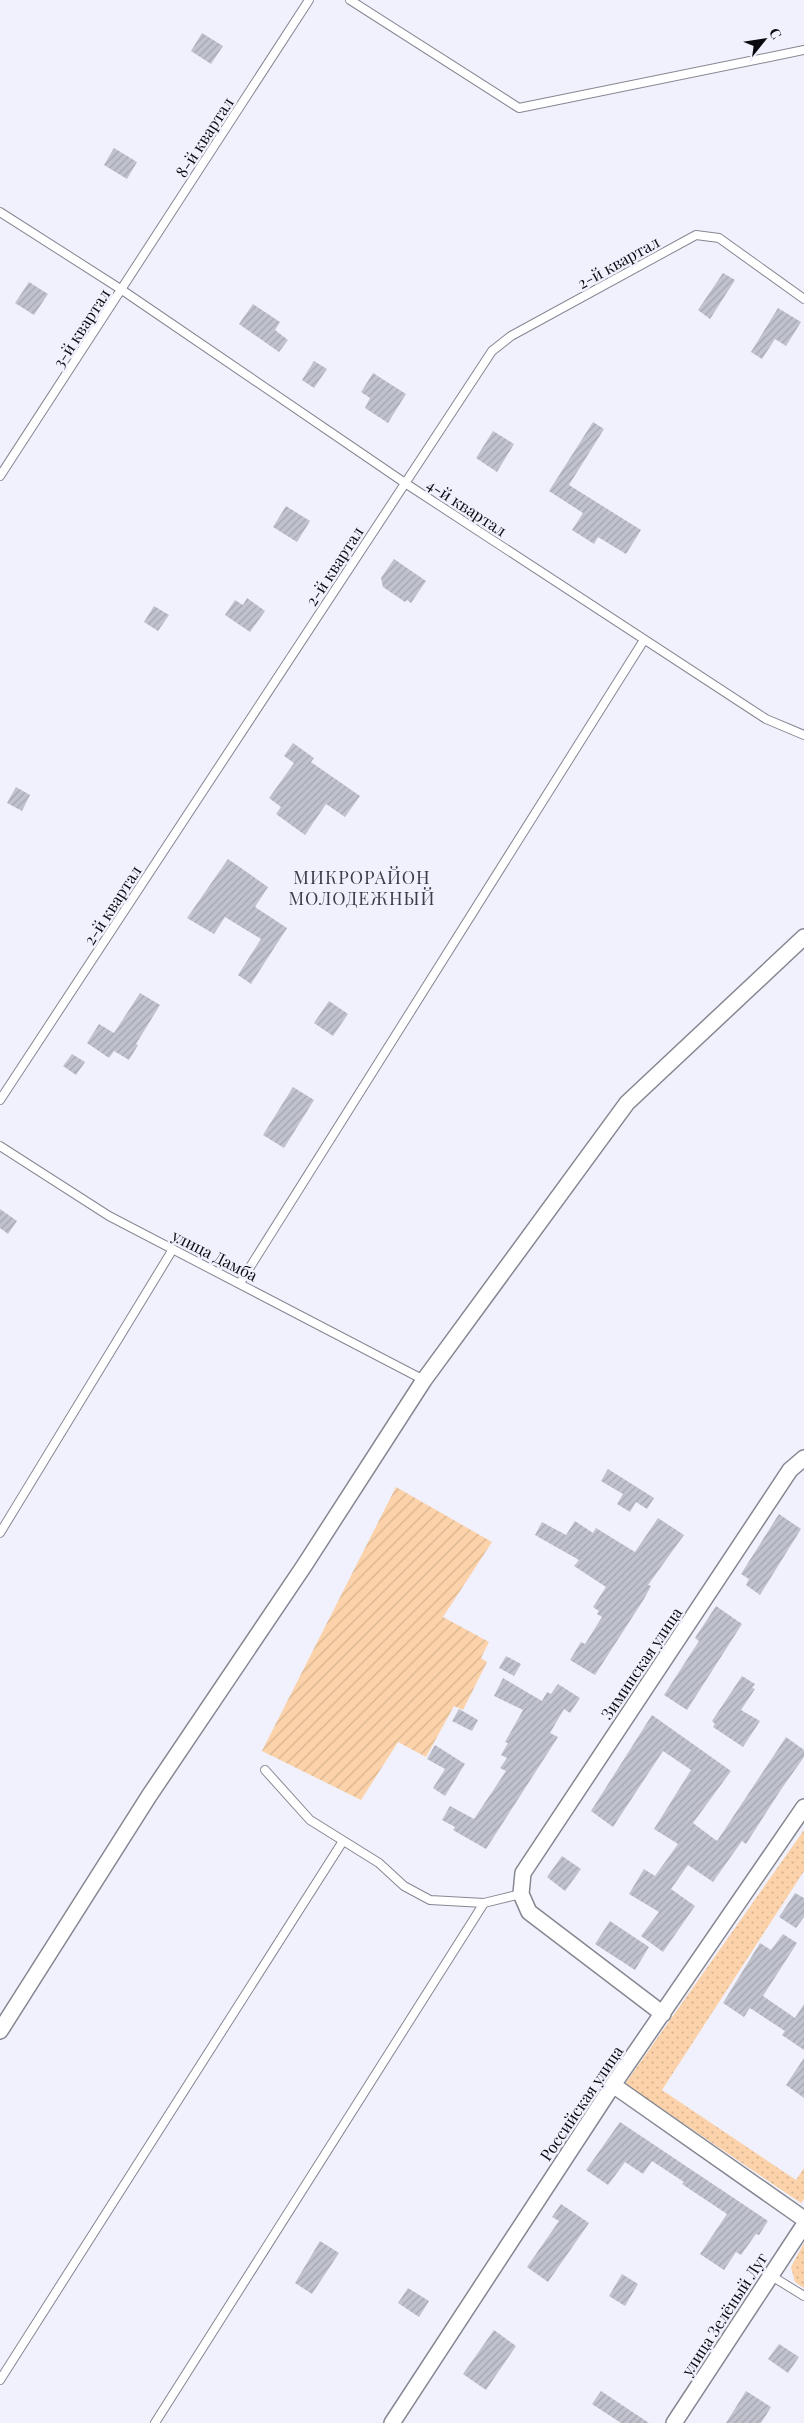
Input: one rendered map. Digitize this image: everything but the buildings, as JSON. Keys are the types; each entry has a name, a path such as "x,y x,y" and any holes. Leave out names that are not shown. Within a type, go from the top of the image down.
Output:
{"street":[{"path":"0,2031 149,1796 304,1566 424,1380 627,1103 804,937"},
{"name":"Зиминская улица","path":"521,1894 523,1873 790,1470 804,1458"},
{"name":"Российская улица","path":"392,2423 612,2086 804,1807"},
{"path":"521,1894 529,1912 662,2014"},
{"path":"612,2086 804,2219"},
{"name":"улица Зелёный Луг","path":"674,2423 804,2225"}],"lane":[{"name":"8-й квартал","path":"122,290 309,0"},
{"path":"350,0 519,108 804,50"},
{"name":"3-й квартал","path":"0,212 122,290 0,476"},
{"name":"2-й квартал","path":"0,1100 492,350 511,336 696,235 719,238 804,299"},
{"name":"4-й квартал","path":"122,290 405,483 644,640 766,719 804,735"},
{"path":"240,1283 644,640"},
{"name":"улица Дамба","path":"0,1146 109,1216 424,1380"},
{"path":"0,1533 173,1249"},
{"path":"265,1770 310,1820 380,1863 404,1886 430,1900 484,1903 521,1894"},
{"path":"0,2380 343,1840"},
{"path":"155,2423 484,1903"},
{"path":"770,2275 804,2296"}],"shaded area":[{"path":"396,1487 492,1542 443,1617 489,1642 481,1658 487,1662 463,1710 454,1706 426,1757 398,1742 361,1800 262,1751"},
{"path":"804,1830 804,1871 662,2090 796,2180 804,2168 804,2199 801,2203 625,2084"},
{"path":"804,2243 804,2288 795,2282 791,2267"}],"district":[{"name":"МИКРОРАЙОН МОЛОДЕЖНЫЙ","path":"362,888"}]}
